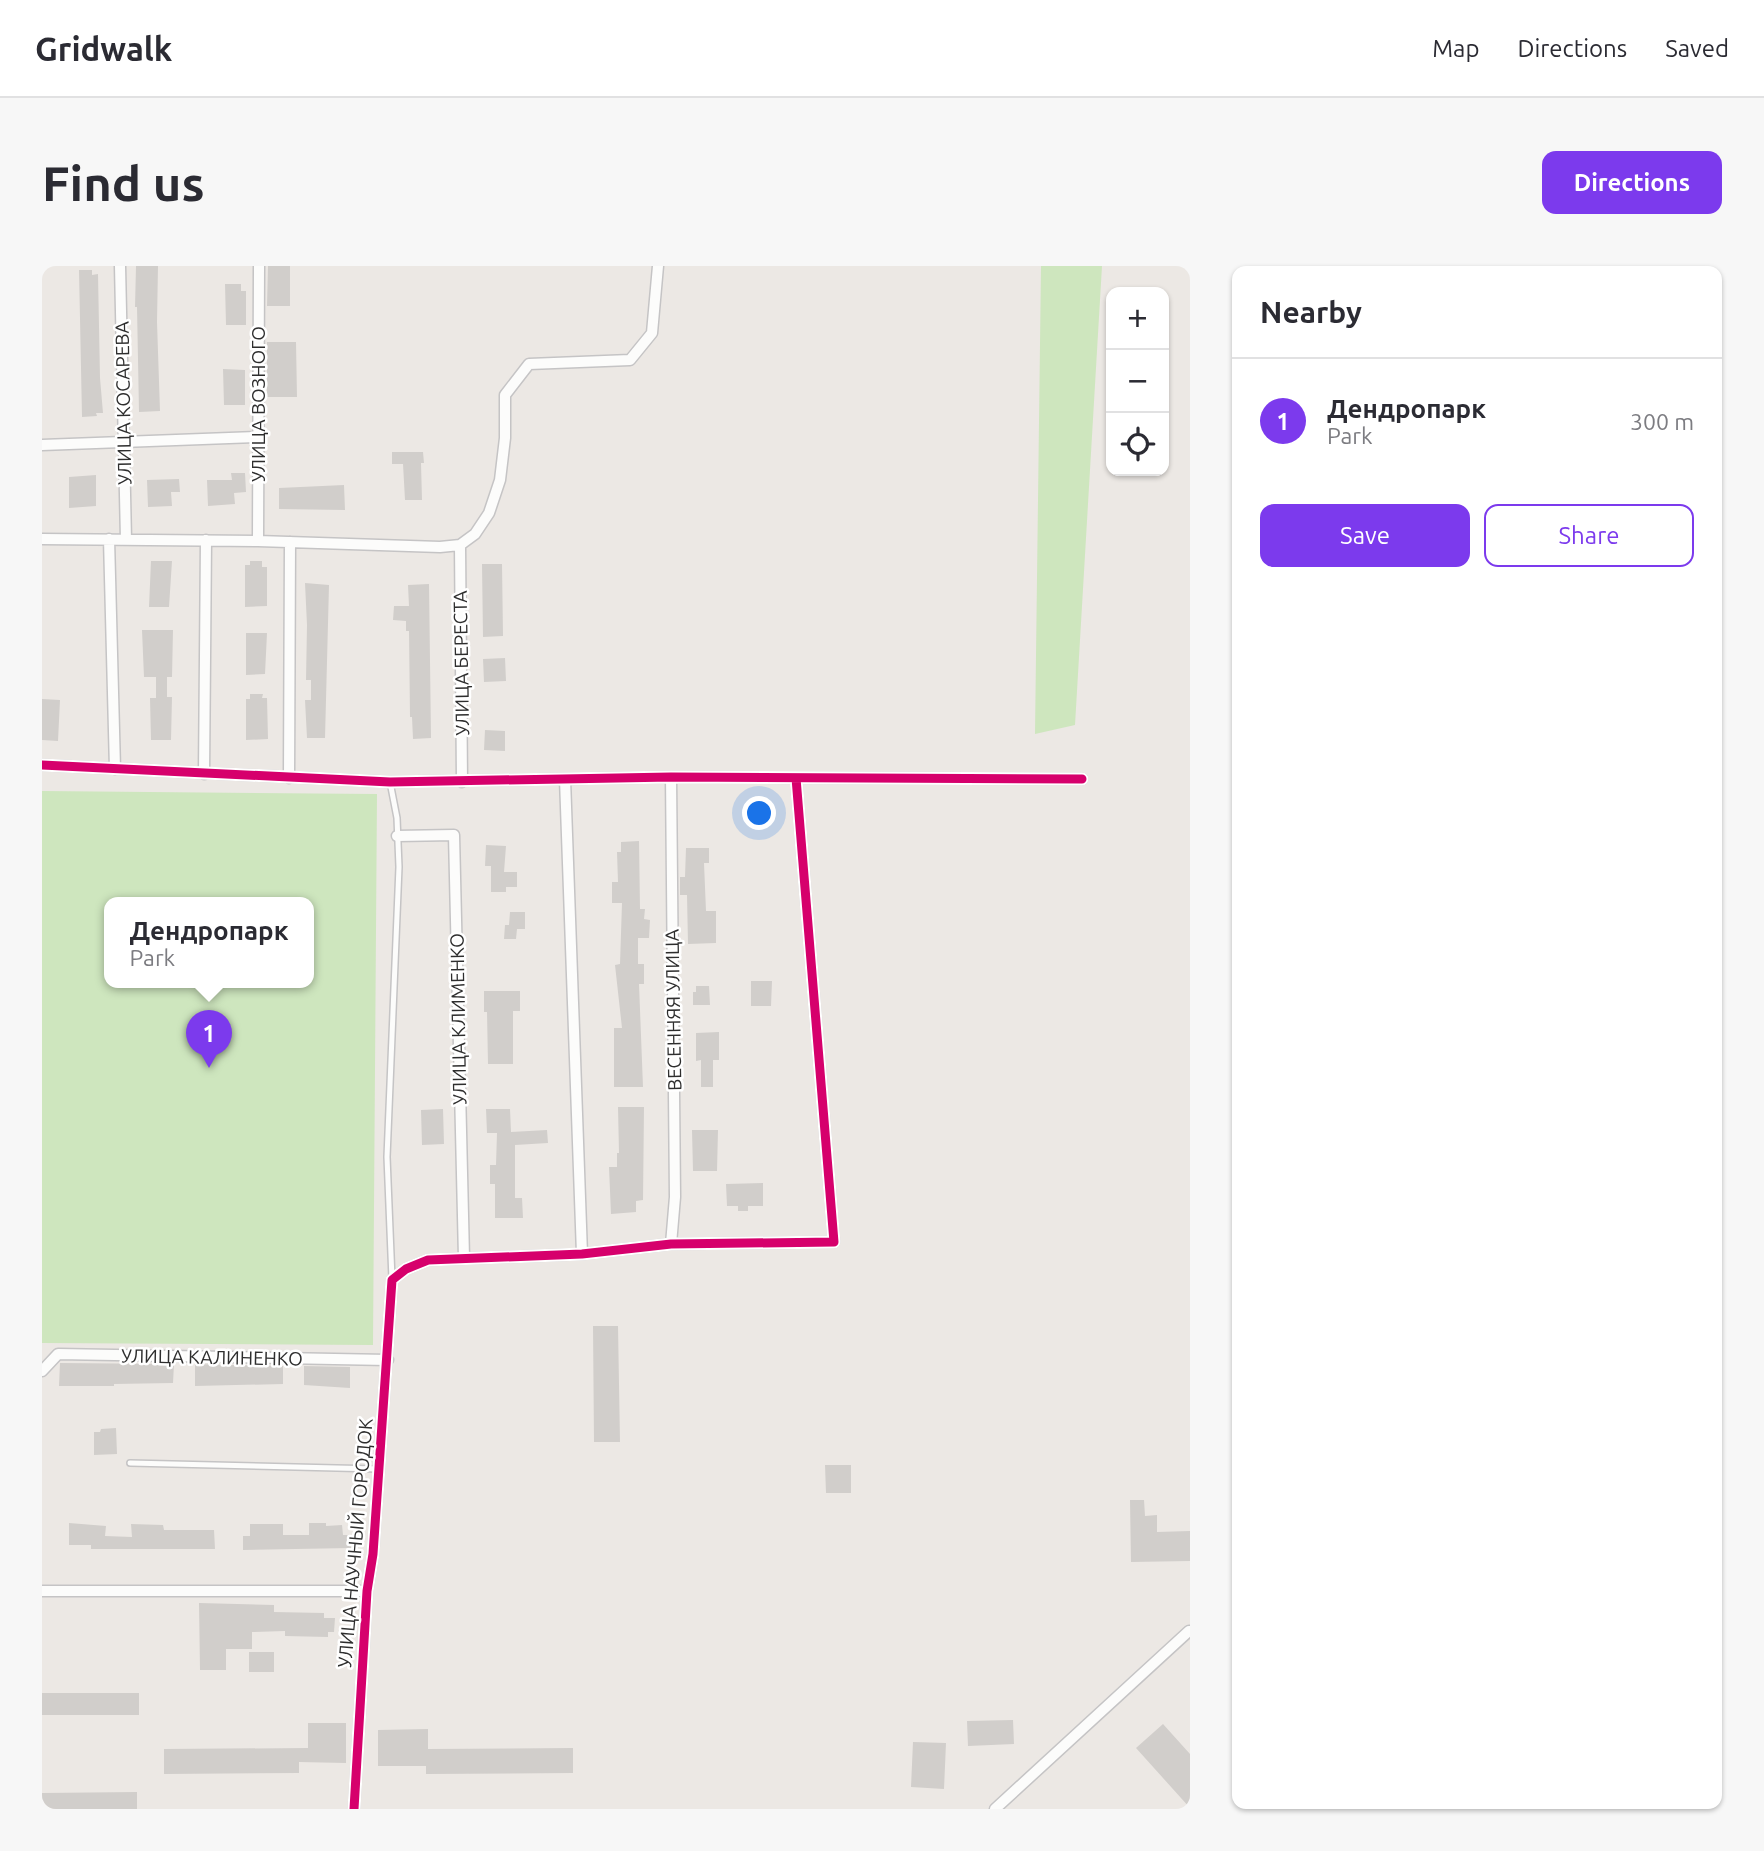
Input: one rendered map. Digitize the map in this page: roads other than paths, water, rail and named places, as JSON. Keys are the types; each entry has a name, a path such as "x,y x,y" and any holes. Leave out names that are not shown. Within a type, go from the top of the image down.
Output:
{"street":[{"name":"УЛИЦА КОСАРЕВА","path":"120,266 126,540"},
{"name":"УЛИЦА ВОЗНОГО","path":"258,266 258,541"},
{"path":"42,539 258,541 440,547 460,545 475,534 489,513 499,480 505,438 505,396 529,364 629,360 652,333 658,266"},
{"path":"42,445 258,437"},
{"path":"109,539 115,769"},
{"path":"204,774 206,540"},
{"path":"289,778 290,542"},
{"name":"УЛИЦА БЕРЕСТА","path":"460,545 462,782"},
{"path":"42,765 390,782 671,777 1082,779"},
{"name":"ВЕСЕННЯЯ УЛИЦА","path":"671,777 675,1197 671,1244"},
{"path":"392,1280 405,1269 428,1260 582,1254 671,1244 834,1242 796,778"},
{"path":"565,779 582,1254"},
{"name":"УЛИЦА КЛИМЕНКО","path":"397,836 454,835 464,1258"},
{"name":"УЛИЦА НАУЧНЫЙ ГОРОДОК","path":"354,1809 367,1591 373,1554 392,1280"},
{"name":"УЛИЦА КАЛИНЕНКО","path":"42,1371 58,1354 388,1360"},
{"name":"УЛИЦА НАУЧНЫЙ ГОРОДОК","path":"42,1591 367,1591"},
{"path":"995,1809 1189,1631"}],"lane":[{"path":"390,782 397,818 399,867 387,1157 392,1280"},
{"path":"130,1463 379,1469"}],"place":[{"name":"Дендропарк","path":"209,1068"}]}
